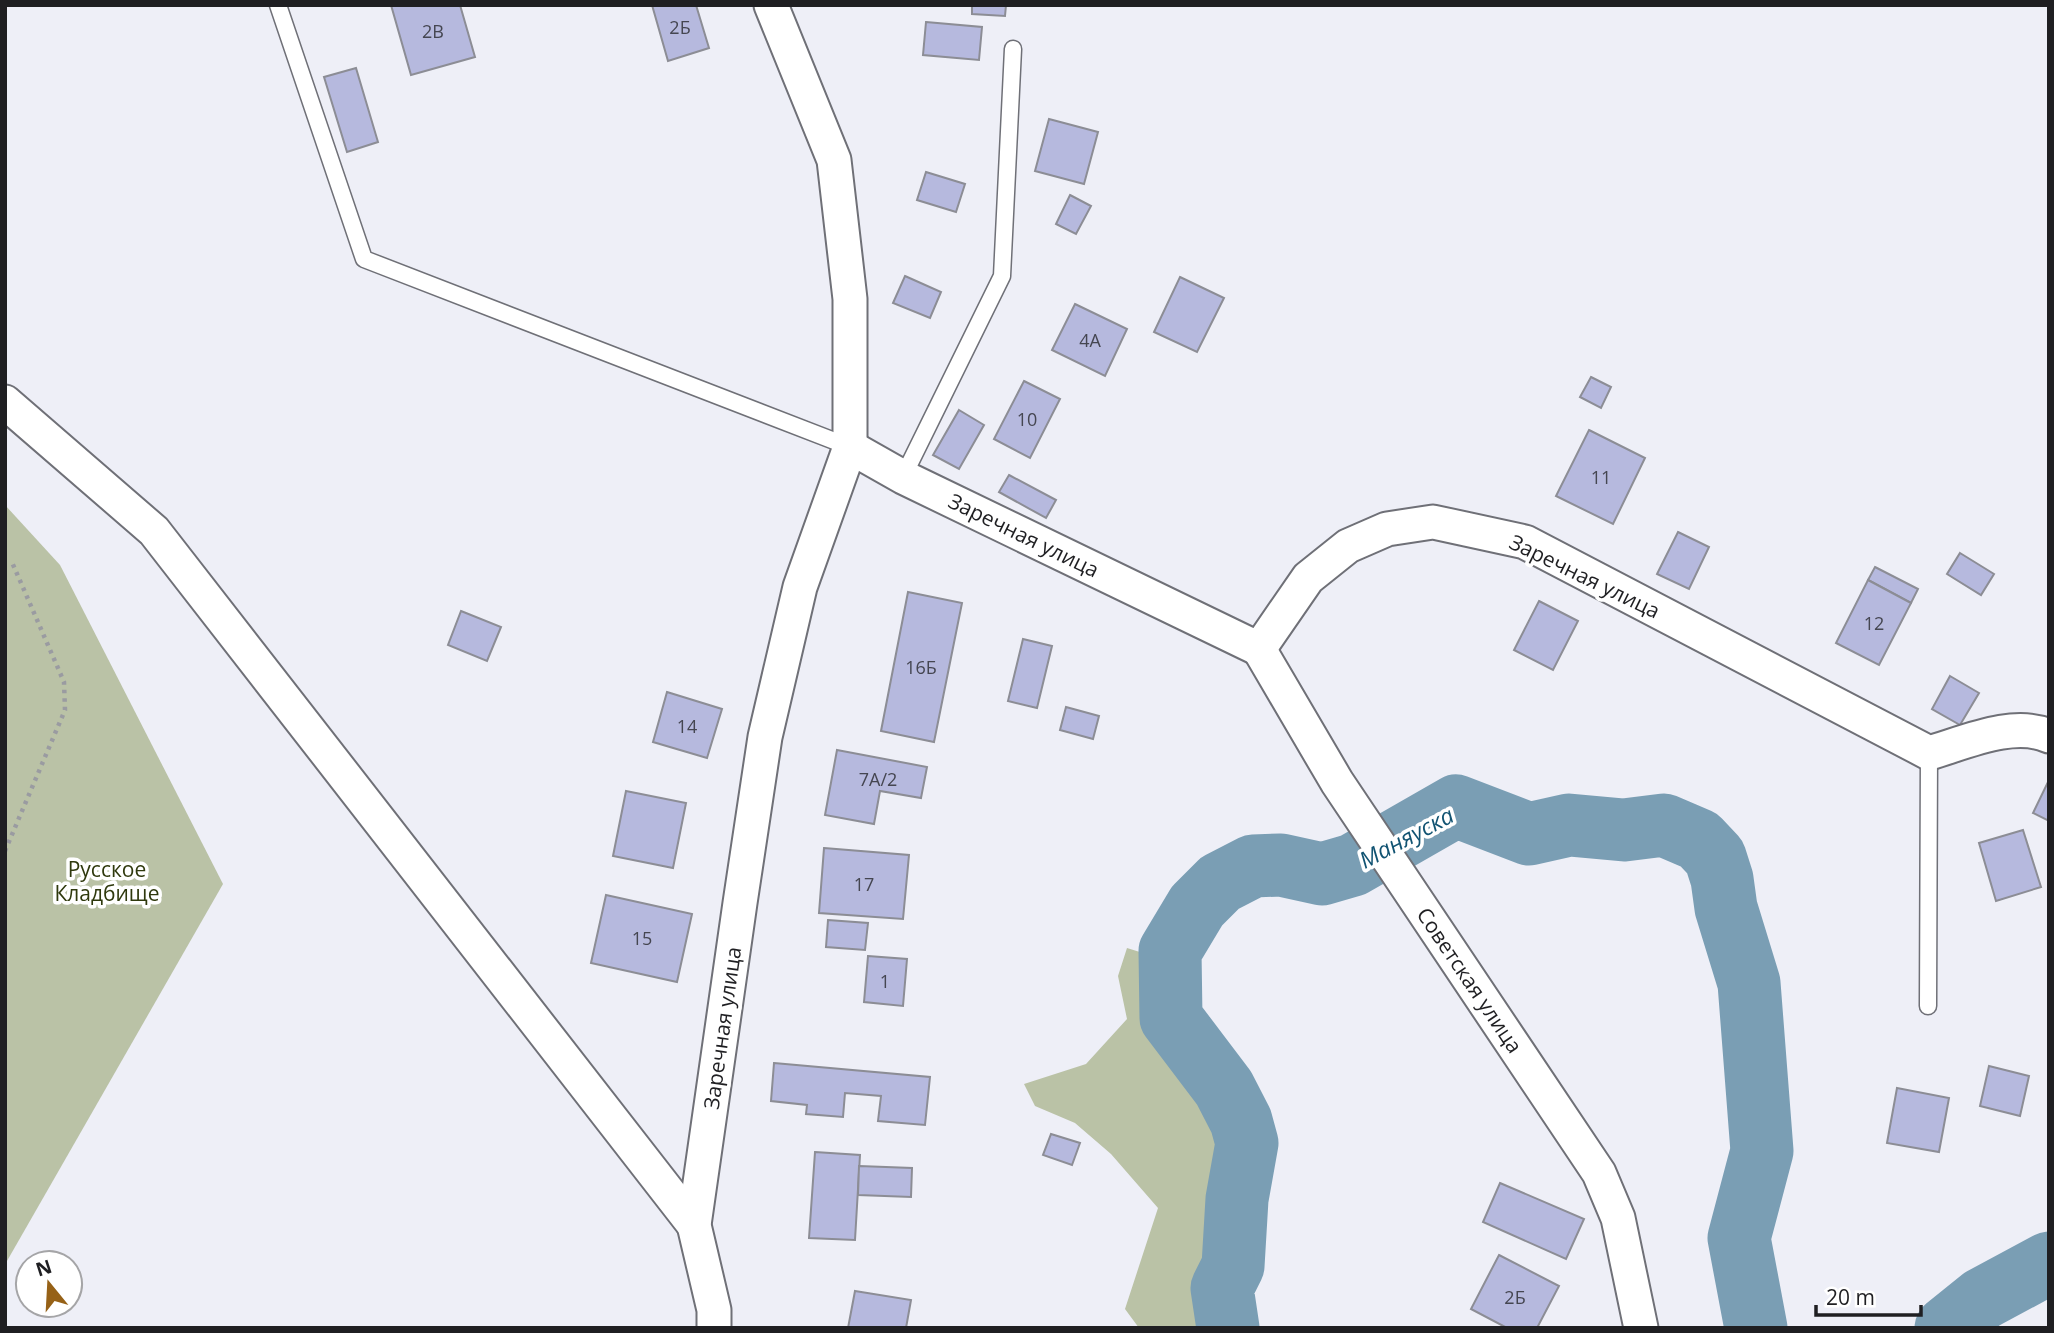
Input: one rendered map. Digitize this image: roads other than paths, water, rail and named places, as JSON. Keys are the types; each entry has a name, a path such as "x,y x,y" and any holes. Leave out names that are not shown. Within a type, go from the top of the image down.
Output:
{"street":[{"name":"Заречная улица","path":"714,1328 714,1310 694,1225 765,737 800,587 850,447 850,299 834,160 771,5"},
{"path":"5,402 154,531 694,1225"},
{"name":"Заречная улица","path":"850,447 903,477 1259,649 1308,578 1348,546 1387,529 1433,522 1478,529 1525,542 1929,753"},
{"name":"Советская улица","path":"1259,649 1337,782 1599,1173 1618,1218 1641,1328"},
{"path":"1929,753 2010,731 2040,732 2049,736"}],"lane":[{"path":"278,5 364,259 850,447"},
{"path":"903,477 1002,276 1013,48"},
{"path":"1928,1006 1929,753"}],"waterway":[{"name":"Маняуска","path":"1228,1328 1222,1288 1233,1266 1237,1199 1247,1143 1241,1121 1224,1088 1171,1018 1170,951 1197,906 1220,883 1253,866 1281,865 1322,874 1353,865 1456,806 1529,834 1569,825 1624,830 1664,825 1699,840 1715,857 1722,879 1726,908 1749,983 1762,1151 1739,1238 1756,1328"},
{"name":"Маняуска","path":"1946,1328 1982,1299 2049,1263"}],"park label":[{"name":"Русское Кладбище","path":"107,881"}]}
